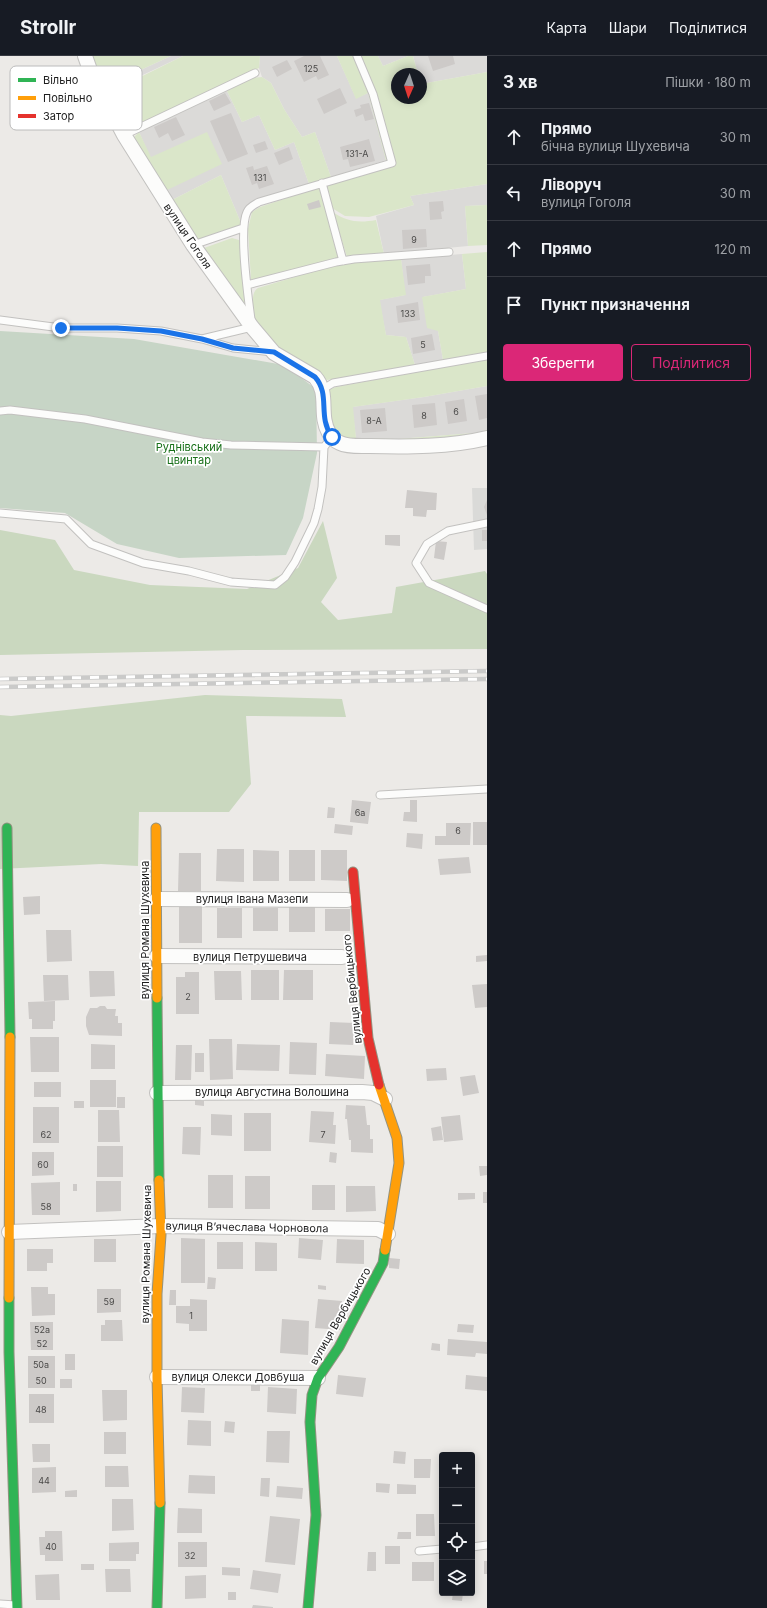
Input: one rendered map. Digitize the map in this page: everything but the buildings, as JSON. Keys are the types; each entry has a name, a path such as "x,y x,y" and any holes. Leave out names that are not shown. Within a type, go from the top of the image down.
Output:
{"street":[{"name":"вулиця Гоголя","path":"85,56 89,66"},
{"name":"вулиця Гоголя","path":"121,130 193,245 252,327 274,352 315,377 323,390"},
{"path":"323,390 324,421 328,431 328,442 358,446 392,447 452,444 487,438"},
{"path":"7,828 4,962 9,1276 4,1352 6,1484 17,1606"},
{"name":"вулиця Романа Шухевича","path":"156,828 158,1093 161,1226 157,1294 157,1377 160,1486 157,1608"},
{"name":"вулиця Вербицького","path":"308,1608 316,1516 310,1422 312,1395 318,1378 339,1347 383,1263 399,1163 396,1138 385,1099 378,1082 368,1038 353,872"},
{"name":"вулиця Івана Мазепи","path":"157,899 347,900"},
{"name":"вулиця Петрушевича","path":"157,956 342,957"},
{"name":"вулиця Августина Волошина","path":"158,1093 362,1092 373,1093 385,1099"},
{"name":"вулиця Вʼячеслава Чорновола","path":"9,1232 161,1226 378,1229 388,1234"},
{"name":"вулиця Олекси Довбуша","path":"157,1377 318,1378"}],"lane":[{"path":"202,339 252,327 247,285 244,228 246,214 249,208 259,202 392,163 372,94 357,56"},
{"path":"142,126 254,73"},
{"path":"124,135 134,130"},
{"path":"322,183 343,261"},
{"path":"193,245 244,228"},
{"path":"247,285 343,261 449,252"},
{"path":"0,320 61,328 117,328 161,331 202,339 233,348 274,352"},
{"path":"323,390 333,383 487,356"},
{"path":"0,411 10,410 85,419 202,442 231,445 328,442 322,487 314,522 289,572 275,585 232,582 189,571 143,563 91,544 66,519 0,513"},
{"path":"487,523 448,531 427,544 416,563 429,583 487,609"},
{"path":"380,795 487,790"},
{"path":"0,1260 9,1276"},
{"path":"475,1547 487,1545"},
{"path":"419,1551 439,1549"},
{"path":"0,1604 17,1606"}],"shaded area":[{"path":"171,56 183,56 142,75 142,69"},
{"path":"260,56 337,56 356,98 368,93 386,160 331,177 315,132 302,137 284,109 271,83 262,77 259,68"},
{"path":"378,56 408,56 383,66"},
{"path":"413,56 487,56 487,72 427,83 427,68 416,68"},
{"path":"227,91 242,122 259,115 275,150 294,142 309,184 252,202 243,212 241,223 221,175 172,200 165,191 139,132"},
{"path":"487,184 487,205 465,206 468,246 384,254 376,216 414,205 410,196"},
{"path":"462,254 466,289 423,297 438,331 443,360 415,365 406,337 386,335 379,300 405,295 401,259"},
{"path":"487,386 487,430 474,433 398,439 356,438 352,407"},
{"path":"472,488 487,488 487,549 474,550"}],"green space":[{"path":"91,56 171,56 142,69 142,66 95,66"},
{"path":"183,56 260,56 259,68 142,123 142,76"},
{"path":"337,56 378,56 383,66 408,56 413,56 416,68 391,68 391,104 427,104 427,83 487,72 487,184 410,196 414,205 369,217 345,216 332,208 326,186 388,168 368,93 356,99"},
{"path":"262,77 271,83 284,109 302,137 315,132 331,177 309,184 294,142 275,150 259,115 242,122 227,91 252,78"},
{"path":"139,132 151,157 207,132 222,164 165,191 135,142 134,137"},
{"path":"221,175 241,223 240,225 198,241 172,200"},
{"path":"320,187 339,259 251,280 248,229 252,212 260,207"},
{"path":"487,205 487,245 468,246 465,206"},
{"path":"333,212 343,218 353,221 376,220 384,254 347,257"},
{"path":"232,238 239,240 241,244 248,311 204,248"},
{"path":"487,252 487,353 443,360 438,331 427,328 422,297 466,289 462,254"},
{"path":"401,259 406,295 380,300 386,335 406,337 415,365 327,380 291,360 279,351 260,330 255,318 253,305 254,293 258,288 335,265 354,261"},
{"name":"Руднівський цвинтар","path":"0,331 134,339 284,365 316,389 317,453 303,518 286,555 179,558 117,544 65,513 0,508"},
{"path":"487,359 487,386 353,407 356,438 398,439 474,433 487,430 487,435 430,441 382,443 361,441 344,437 333,429 330,424 327,410 328,390 336,387"},
{"path":"323,521 337,578 321,602 338,620 392,613 396,587 485,571 487,574 487,649 243,650 0,655 0,530 55,540 74,570 150,585 247,589 298,568"},
{"path":"205,695 342,699 346,717 246,716 251,784 229,812 139,812 138,866 101,864 0,869 0,715 11,716"}],"railway":[{"path":"0,679 487,671"},
{"path":"0,687 487,679"}],"traffic: fast":[{"path":"7,828 10,1037"},
{"path":"157,998 159,1180"},
{"path":"308,1608 316,1515 310,1422 312,1395 318,1378 339,1347 383,1263 385,1250"},
{"path":"9,1298 9,1352 17,1608"},
{"path":"157,1608 160,1503"}],"traffic: slow":[{"path":"156,828 157,998"},
{"path":"9,1298 10,1037"},
{"path":"379,1085 397,1138 399,1163 385,1250"},
{"path":"159,1180 161,1235 157,1294 157,1377 160,1503"}],"traffic: jam":[{"path":"353,872 368,1038 379,1085"}],"route":[{"path":"61,328 117,328 161,331 202,339 233,348 274,352 315,377 320,383 323,390 324,421 332,437"}]}
